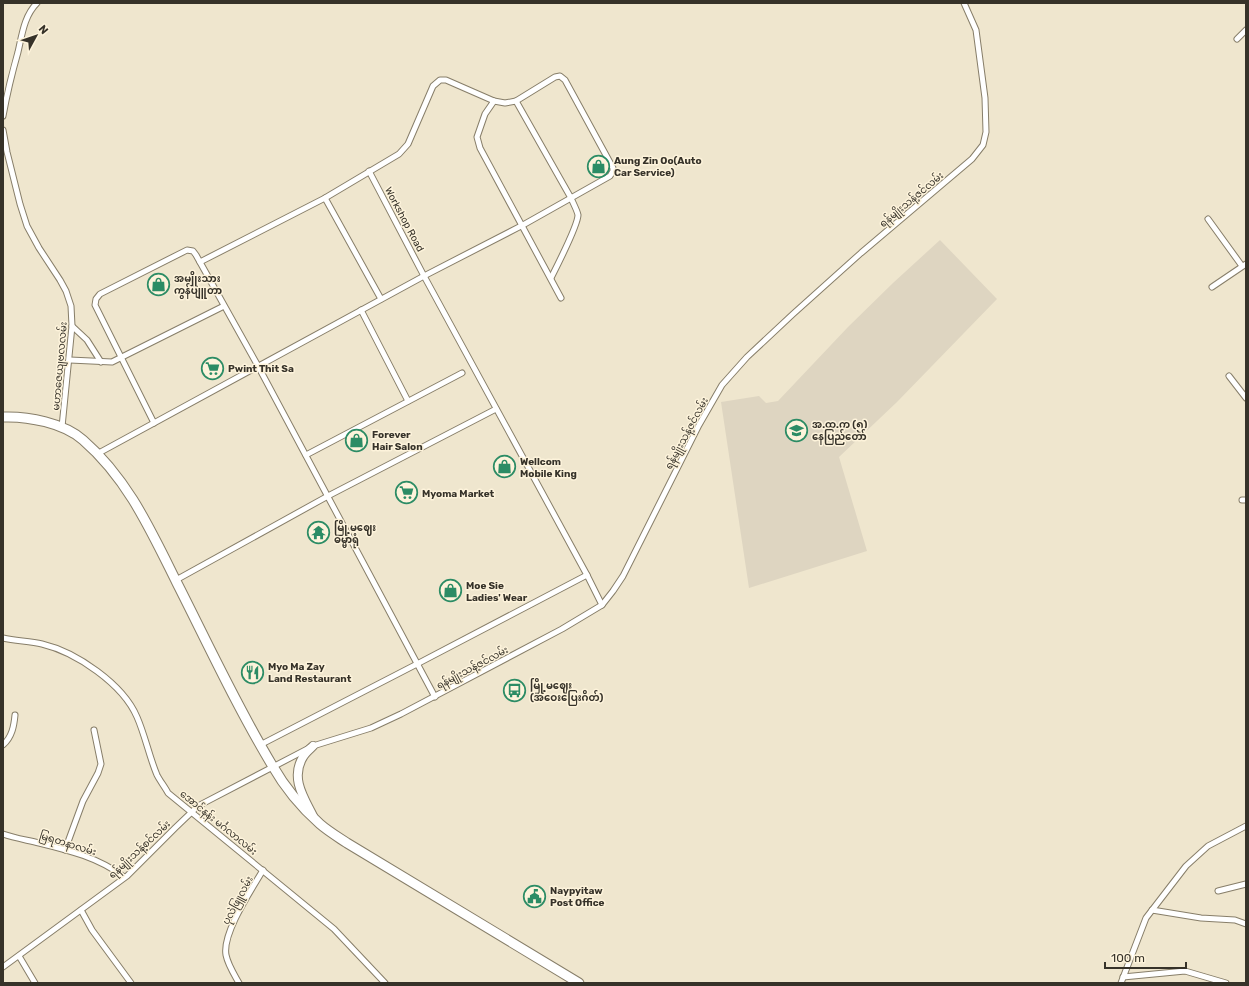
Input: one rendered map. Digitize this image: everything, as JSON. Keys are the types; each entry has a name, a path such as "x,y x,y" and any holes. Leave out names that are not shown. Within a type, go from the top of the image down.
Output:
{"highway":[{"path":"3,417 36,420 62,427 82,439 111,468 130,494 148,524 260,745 273,767 299,802 315,818 347,843 579,983"}],"main road":[{"path":"313,746 303,757 299,766 297,779 300,791 315,818"}],"street":[{"path":"3,116 7,93 23,29 32,8 37,3"},
{"name":"ရန်မျိုးသန့်ဇင်လမ်း","path":"273,767 313,746 370,728 435,697 562,629 602,605 613,592 623,576 699,425 722,385 746,357 867,248 972,159 983,145 986,132 985,98 976,30 964,3"},
{"path":"1237,39 1246,30"},
{"path":"96,454 381,299 523,225 610,176 613,172 613,168 565,80 560,76 555,77 516,101 505,103 494,101 446,80 440,80 436,82 429,94 408,144 399,154 325,198 200,262"},
{"path":"494,101 485,114 477,140 561,298"},
{"path":"516,101 571,198 578,216 564,253 551,278"},
{"name":"မဟာဇေယျဗလလမ်း","path":"3,130 7,152 27,226 39,248 60,280 66,291 71,306 72,326 70,360 62,427"},
{"name":"Workshop Road","path":"369,171 424,276 602,605"},
{"path":"325,198 381,299"},
{"path":"1208,219 1244,265 1212,287"},
{"path":"154,423 95,305 96,299 100,294 187,250 193,252 200,262 258,366 435,697"},
{"path":"70,360 112,362 224,306"},
{"path":"361,310 408,401"},
{"path":"72,326 87,340 101,362"},
{"path":"306,455 462,373"},
{"path":"1229,376 1246,398"},
{"path":"176,580 328,496 496,408"},
{"path":"260,745 587,575"},
{"name":"အောင်နန်း မင်္ဂလာလမ်း","path":"3,638 42,644 64,651 107,679 128,700 137,716 158,776 168,793 334,929 385,983"},
{"path":"3,745 7,742 12,733 15,715"},
{"path":"65,850 84,801 101,764 94,730"},
{"name":"ရန်မျိုးသန့်စင်လမ်း","path":"3,967 124,878 198,806 273,767"},
{"path":"1121,983 1146,918 1186,866 1208,846 1246,826"},
{"name":"မြရတနာလမ်း","path":"3,834 90,858 114,870 124,878"},
{"name":"ပုလဲဖြူလမ်း","path":"239,983 230,969 225,954 227,938 238,912 263,870"},
{"path":"1218,891 1246,884"},
{"path":"81,910 92,930 130,983"},
{"path":"1152,910 1201,918 1235,920 1246,924"},
{"path":"19,956 35,983"},
{"path":"1123,977 1185,971 1226,983"}],"shaded area":[{"name":"အ.ထ.က (၅) နေပြည်တော်","path":"940,240 997,299 897,402 839,457 867,551 749,588 721,402 759,396 766,403 778,401 848,327"}],"place":[{"name":"Aung Zin Oo(Auto Car Service)","path":"598,166"},
{"name":"အမျိုးသား ကွန်ပျူတာ","path":"158,284"},
{"name":"Pwint Thit Sa","path":"212,368"},
{"name":"အ.ထ.က (၅) နေပြည်တော်","path":"796,430"},
{"name":"Forever Hair Salon","path":"356,440"},
{"name":"Wellcom Mobile King","path":"505,467"},
{"name":"Myoma Market","path":"406,493"},
{"name":"မြို့မဈေး ဓမ္မာရုံ","path":"318,533"},
{"name":"Moe Sie Ladies' Wear","path":"451,591"},
{"name":"Myo Ma Zay Land Restaurant","path":"253,672"},
{"name":"မြို့မဈေး (အဝေးပြေးဂိတ်)","path":"515,691"},
{"name":"Naypyitaw Post Office","path":"534,896"}]}
